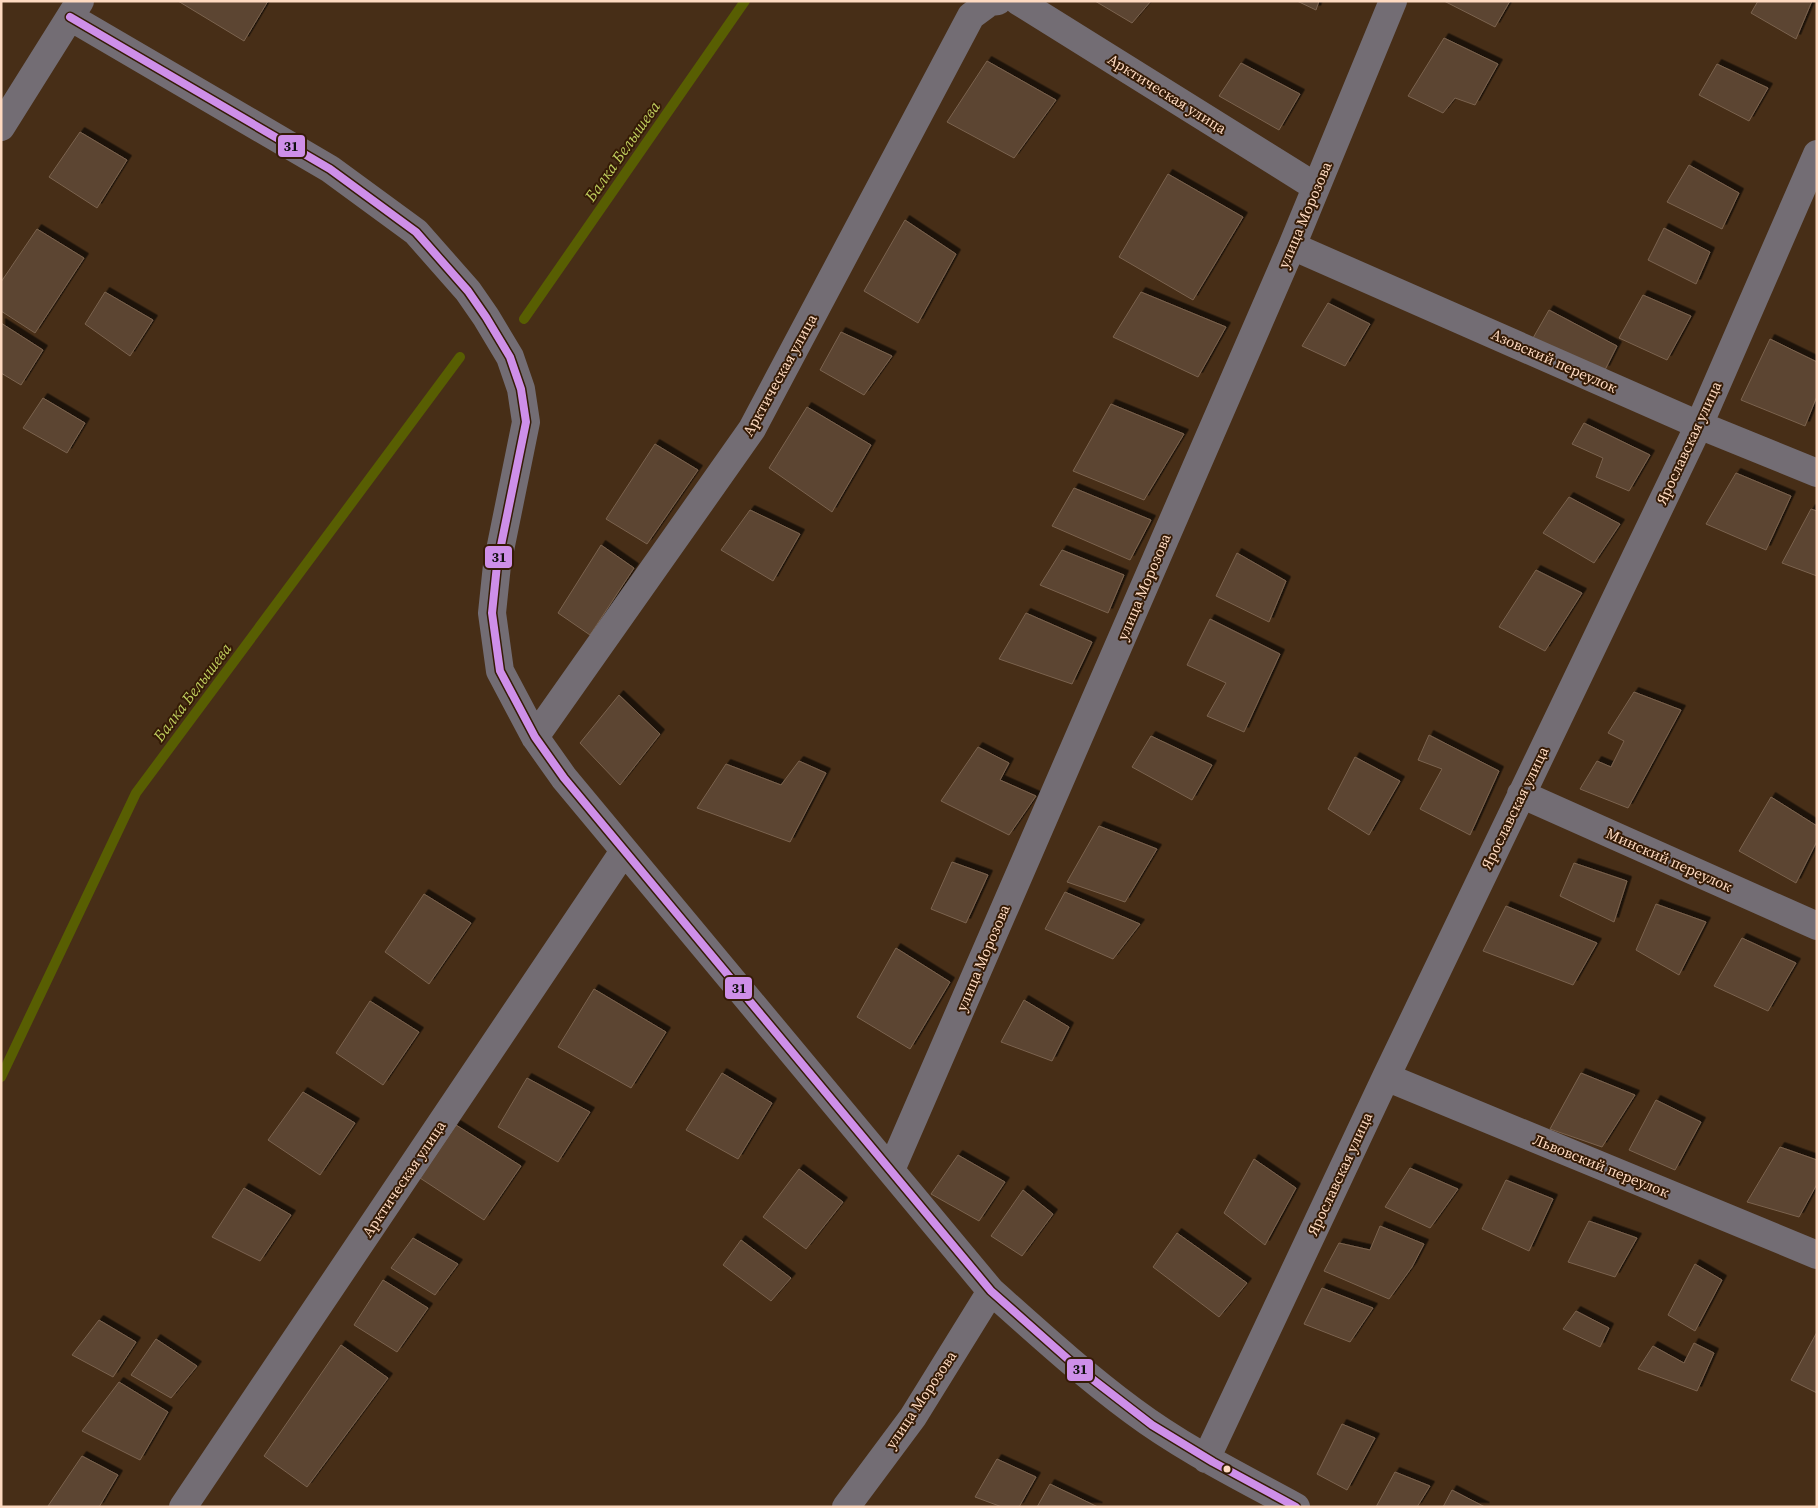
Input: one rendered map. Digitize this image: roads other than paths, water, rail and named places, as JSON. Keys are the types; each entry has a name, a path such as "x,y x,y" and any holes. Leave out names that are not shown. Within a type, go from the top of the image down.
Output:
{"street":[{"name":"Арктическая улица","path":"535,737 752,429 971,16 990,2 998,1"},
{"name":"Арктическая улица","path":"1018,1 1316,187"},
{"name":"улица Морозова","path":"891,1170 1292,246 1393,1"},
{"path":"1,127 75,9 330,169 416,232 468,291 486,317 510,357 521,389 526,422 497,565 492,613 500,671 535,737 564,778 624,851 991,1291 1057,1350 1133,1412 1206,1459 1296,1507"},
{"name":"Ярославская улица","path":"1206,1459 1386,1077 1699,425 1817,154"},
{"name":"Азовский переулок","path":"1292,246 1699,425 1817,473"},
{"name":"Минский переулок","path":"1521,794 1817,926"},
{"name":"Арктическая улица","path":"183,1507 624,851"},
{"name":"Львовский переулок","path":"1386,1077 1817,1255"},
{"name":"улица Морозова","path":"846,1507 913,1417 991,1291"}],"waterway":[{"name":"Балка Белышева","path":"524,319 745,1"},
{"name":"Балка Белышева","path":"1,1077 136,793 460,357"}]}
